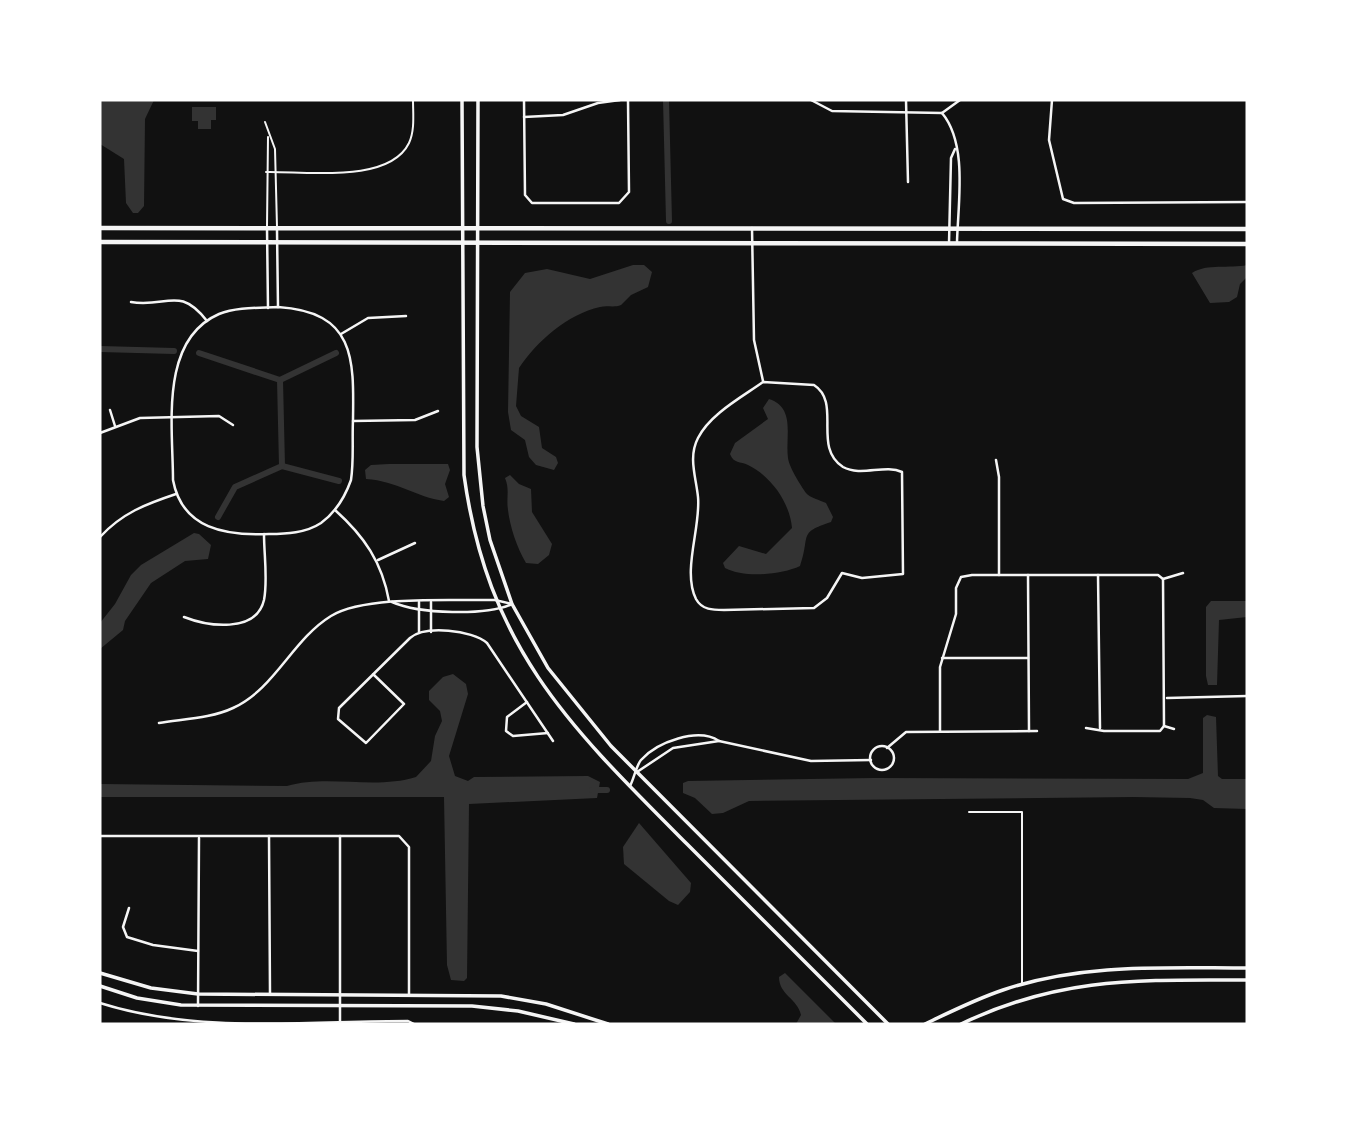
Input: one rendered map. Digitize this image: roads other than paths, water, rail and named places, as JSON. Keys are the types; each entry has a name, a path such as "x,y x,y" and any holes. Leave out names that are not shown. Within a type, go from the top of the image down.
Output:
{"main road":[{"path":"462,100 464,475 472,528 495,600 551,698 630,786 867,1024"},
{"path":"478,100 479,472 491,540 512,604 563,689 637,772 888,1024"},
{"path":"100,228 1247,229"},
{"path":"100,242 1247,244"},
{"path":"925,1024 982,997 1058,976 1129,968 1247,968"},
{"path":"100,974 151,988 198,993 469,994 524,1000 608,1024"},
{"path":"961,1024 1026,998 1092,983 1247,980"},
{"path":"100,986 148,1000 198,1006 495,1008 574,1024"},
{"path":"858,1015 861,1024"}],"street":[{"path":"524,100 527,200 532,203 619,203 629,192 628,100"},
{"path":"524,117 563,116 606,101 620,100"},
{"path":"811,100 832,111 942,114 960,100"},
{"path":"906,100 908,182"},
{"path":"1052,100 1049,140 1063,199 1074,203 1247,202"},
{"path":"942,114 950,124 958,154 957,243"},
{"path":"949,243 951,158 955,149"},
{"path":"267,228 268,307"},
{"path":"277,228 278,307"},
{"path":"752,228 754,340 763,382"},
{"path":"131,302 146,304 183,300 194,304 207,321"},
{"path":"278,307 320,317 341,334 354,374 351,480 346,496 335,510 320,524 299,532 234,534 209,529 184,508 176,494 173,417 175,372 183,351 207,321 232,310 278,307"},
{"path":"341,334 368,318 406,316"},
{"path":"763,382 814,385 820,389 827,406 828,449 839,464 860,471 902,472 904,574 862,578 842,573 822,603 805,609 712,610 699,604 693,590 693,543 699,510 693,471 694,446 711,422 763,382"},
{"path":"110,410 115,426"},
{"path":"353,421 415,420 438,411"},
{"path":"100,433 140,418 219,416 233,425"},
{"path":"996,460 999,477 999,575"},
{"path":"100,537 114,522 135,509 176,494"},
{"path":"335,510 362,537 378,560 389,601"},
{"path":"184,617 202,624 233,624 256,614 264,601 264,534"},
{"path":"378,560 415,543"},
{"path":"1163,579 1183,573"},
{"path":"940,731 942,659 952,629 956,588 961,578 999,575 1158,575 1163,579"},
{"path":"1028,575 1029,731"},
{"path":"1098,575 1100,728"},
{"path":"1086,728 1100,728 1104,731 1160,731 1164,726 1163,579"},
{"path":"159,723 231,709 267,683 330,617 345,610 389,601 495,600 512,604"},
{"path":"389,601 419,611 499,609 512,604"},
{"path":"419,602 419,632"},
{"path":"431,602 431,632"},
{"path":"373,674 404,704 366,743 338,719 337,713 373,674 419,632 459,631 483,639 553,741"},
{"path":"942,659 1028,658"},
{"path":"1165,698 1247,696"},
{"path":"527,702 511,713 505,724 506,731 513,736 548,733"},
{"path":"1164,726 1174,729"},
{"path":"887,748 906,732 1037,731"},
{"path":"630,786 639,762 670,742 704,736 811,761 871,760"},
{"path":"637,772 673,748 719,741"},
{"path":"876,747 887,748 893,755 890,766 878,769 871,760 876,747"},
{"path":"100,836 399,836 405,839 409,847 409,994"},
{"path":"269,836 270,994"},
{"path":"340,836 340,1022"},
{"path":"198,1006 199,837"},
{"path":"129,908 123,927 127,937 153,946 198,951"},
{"path":"100,1003 134,1013 191,1021 408,1021 414,1024"}],"lane":[{"path":"266,172 366,170 388,164 410,141 413,100"},
{"path":"265,122 268,136 267,228"},
{"path":"268,136 275,149 277,228"},
{"path":"969,812 1022,811 1022,984"}],"waterway":[{"path":"666,100 669,221"},
{"path":"100,349 174,351"},
{"path":"199,353 280,380"},
{"path":"218,517 235,487 282,466 280,380 336,353"},
{"path":"282,466 339,481"},
{"path":"592,790 607,790"}]}
